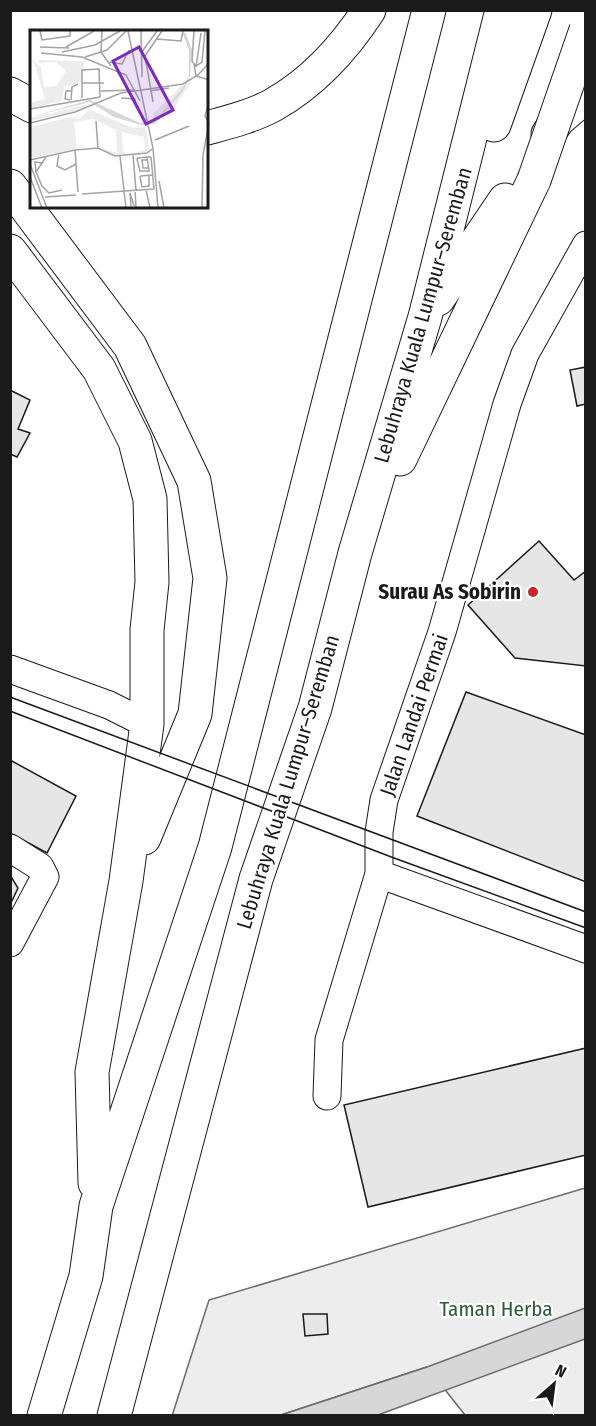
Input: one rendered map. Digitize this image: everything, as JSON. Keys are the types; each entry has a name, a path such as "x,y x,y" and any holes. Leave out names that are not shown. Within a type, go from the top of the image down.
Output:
{"highway":[{"path":"208,128 246,117 273,105 300,86 353,35 369,10"},
{"path":"96,1206 214,847 429,10"},
{"name":"Lebuhraya Kuala Lumpur–Seremban","path":"114,1416 256,879 315,708 355,553 425,317 458,195 502,10"},
{"path":"458,195 488,145 501,102 536,10"},
{"path":"355,553 534,180 585,30"},
{"path":"10,94 30,105"},
{"path":"425,317 495,218 530,159 558,120 585,96"},
{"path":"10,186 130,346 194,481 210,578 195,714 126,881"},
{"path":"10,251 99,369 135,441 150,499 152,582 147,630 147,724 126,881 92,1072 96,1206 86,1276 44,1416"}],"street":[{"name":"Jalan Landai Permai","path":"327,1096 329,1040 379,874 379,832 384,800 442,632 507,404 525,354 585,245"},
{"path":"10,669 109,705 147,724"},
{"path":"10,848 40,867 45,877 10,943"},
{"path":"379,874 585,949"}],"shaded area":[{"name":"Taman Herba","path":"585,1188 585,1415 465,1415 427,1367 281,1415 172,1416 209,1300"},
{"path":"585,1308 585,1339 378,1415 281,1415 427,1367"}],"building":[{"path":"586,367 586,404 577,406 570,370"},
{"path":"10,390 30,400 18,429 30,433 17,457 10,454"},
{"name":"Surau As Sobirin","path":"539,541 574,580 586,571 586,666 515,658 468,605"},
{"path":"466,692 586,735 586,882 417,816"},
{"path":"10,760 76,796 47,853 10,833"},
{"path":"10,875 18,888 10,905"},
{"path":"586,1048 586,1155 368,1207 344,1105"},
{"path":"303,1314 327,1314 328,1334 305,1336"}],"tram line":[{"path":"10,697 586,912"},
{"path":"10,711 394,858 586,928"}],"place":[{"name":"Surau As Sobirin","path":"533,592"}]}
